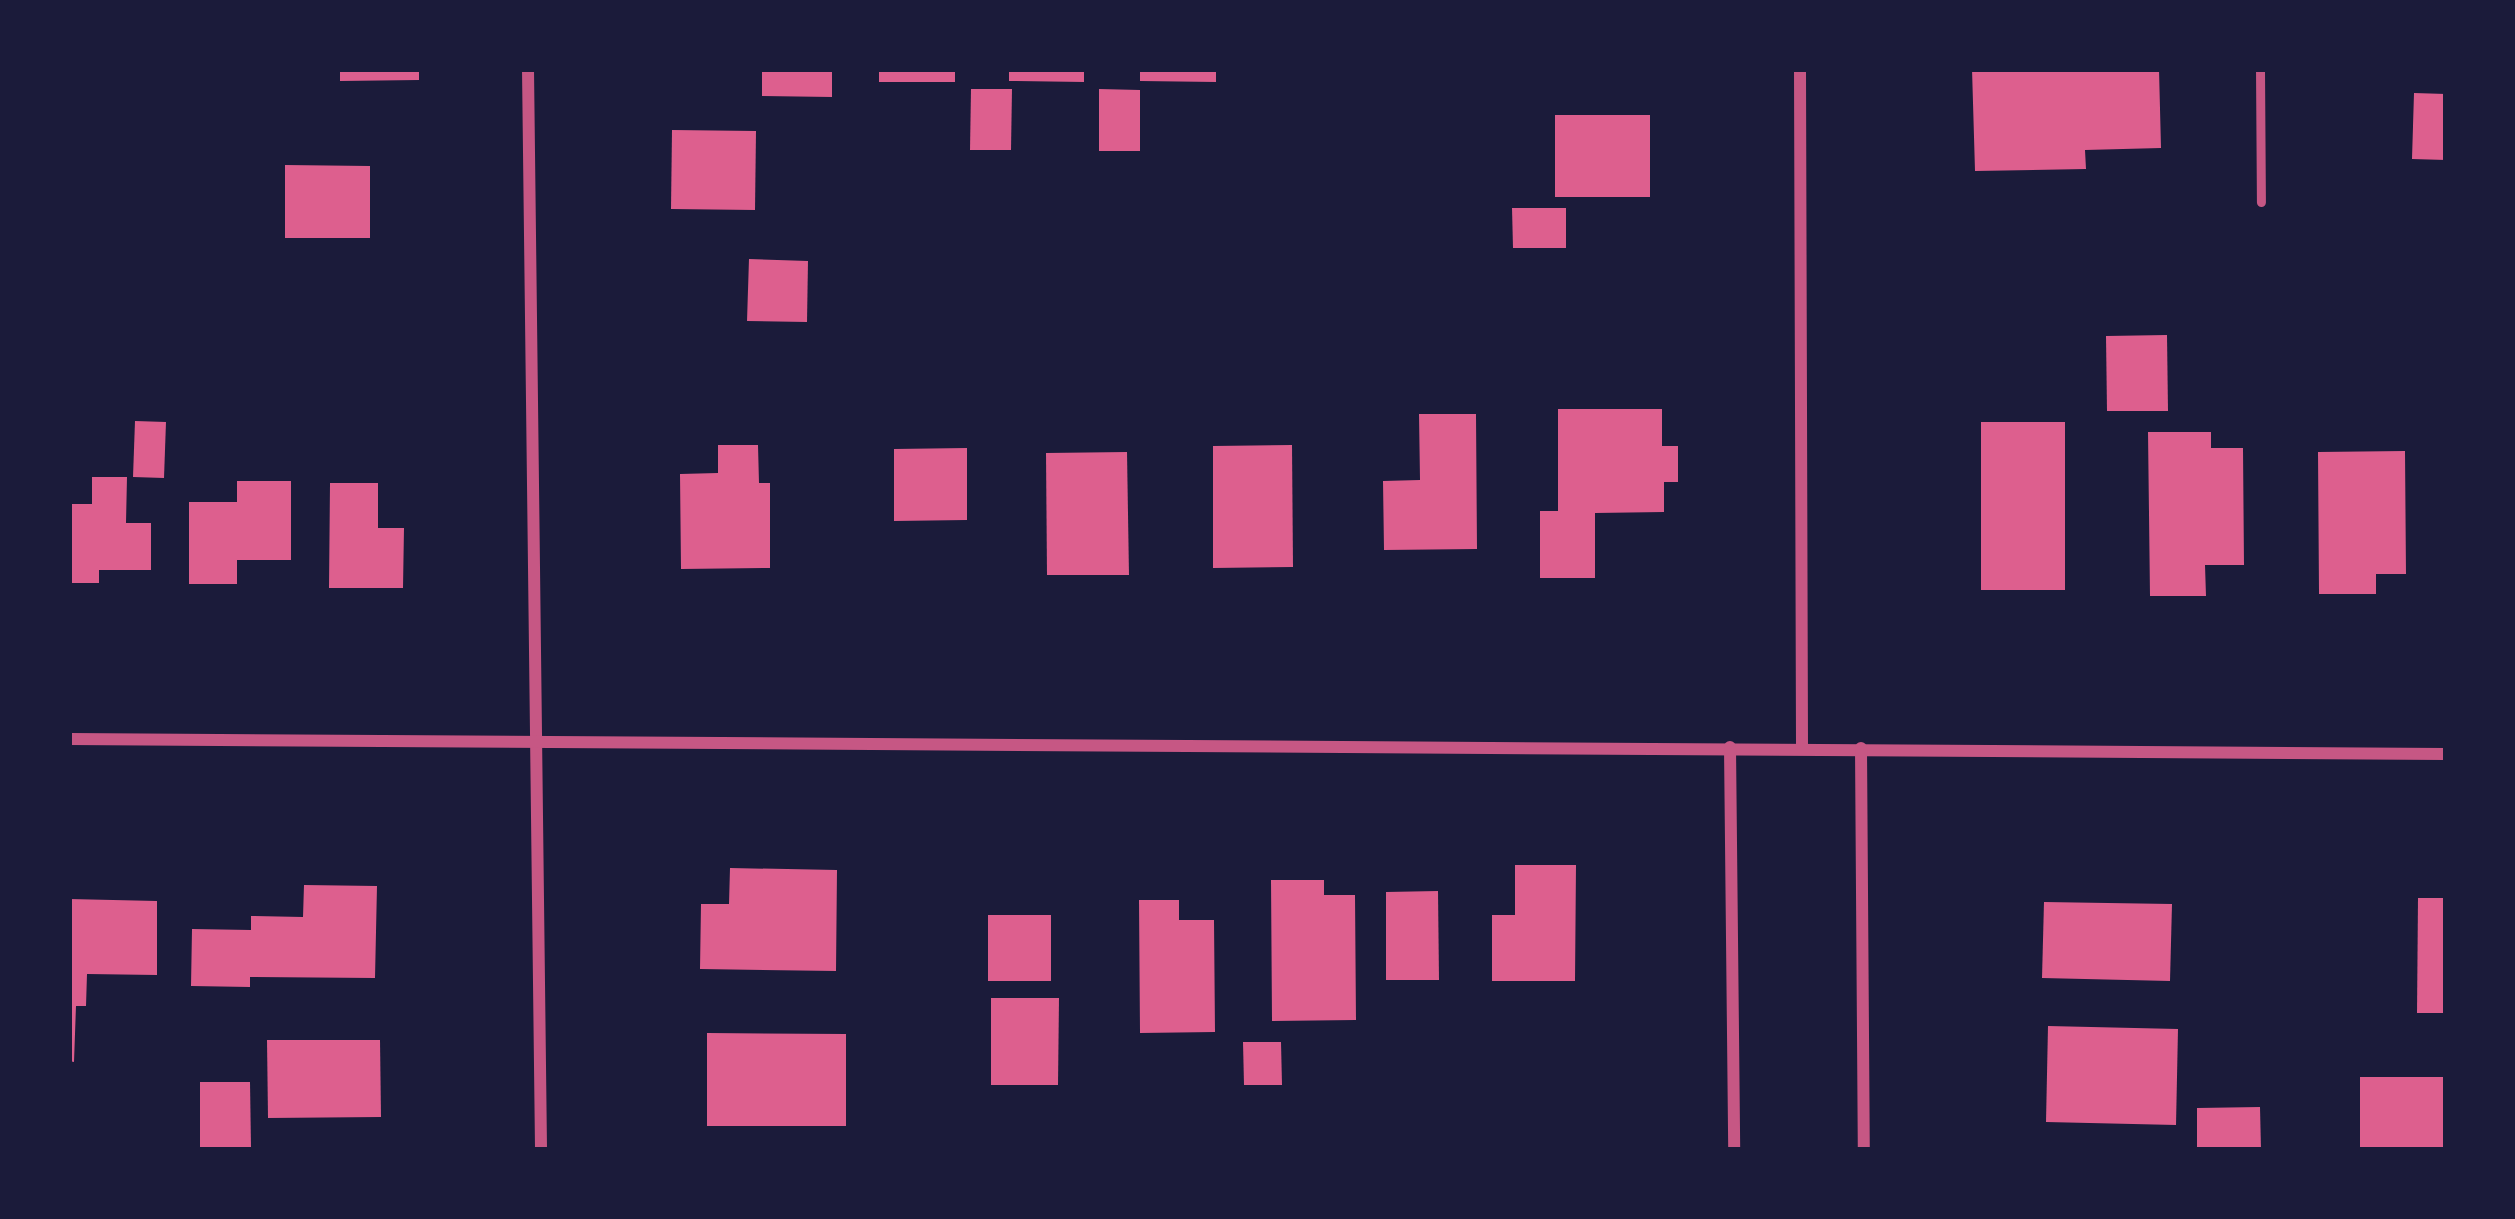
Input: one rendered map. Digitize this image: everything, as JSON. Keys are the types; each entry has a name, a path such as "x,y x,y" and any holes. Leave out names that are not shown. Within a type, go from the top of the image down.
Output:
{"street":[{"path":"527,69 541,1150"},
{"path":"1797,69 1802,748"},
{"path":"69,740 2446,754"},
{"path":"1730,747 1734,1150"},
{"path":"1861,748 1864,1150"}],"lane":[{"path":"2260,69 2261,202"}],"building":[{"path":"340,69 419,69 419,80 340,81"},
{"path":"762,69 832,69 832,97 762,96"},
{"path":"879,69 955,69 955,82 879,82"},
{"path":"1009,69 1084,69 1084,82 1009,81"},
{"path":"1140,69 1216,69 1216,82 1140,81"},
{"path":"1972,69 2159,69 2161,148 2085,150 2086,169 1975,171"},
{"path":"971,89 1012,89 1011,150 970,150"},
{"path":"1099,89 1140,90 1140,151 1099,151"},
{"path":"2414,93 2446,94 2446,160 2412,159"},
{"path":"1555,115 1650,115 1650,197 1555,197"},
{"path":"672,130 756,131 755,210 671,209"},
{"path":"285,165 370,166 370,238 285,238"},
{"path":"1512,208 1566,208 1566,248 1513,248"},
{"path":"749,259 808,261 807,322 747,321"},
{"path":"2167,335 2168,411 2107,411 2106,336"},
{"path":"1558,409 1662,409 1662,446 1678,446 1678,482 1664,482 1664,512 1595,513 1595,578 1540,578 1540,511 1558,511"},
{"path":"1419,414 1476,414 1477,549 1384,550 1383,481 1420,480"},
{"path":"135,421 166,422 164,478 133,477"},
{"path":"1981,422 2065,422 2065,590 1981,590"},
{"path":"2148,432 2211,432 2211,448 2243,448 2244,565 2205,565 2206,596 2150,596"},
{"path":"718,445 758,445 759,483 770,483 770,568 681,569 680,474 718,473"},
{"path":"1292,445 1293,567 1213,568 1213,446"},
{"path":"967,448 967,520 894,521 894,449"},
{"path":"2405,451 2406,574 2376,574 2376,594 2319,594 2318,452"},
{"path":"1127,452 1129,575 1047,575 1046,453"},
{"path":"92,477 127,477 126,523 151,523 151,570 99,570 99,583 69,583 69,504 92,504"},
{"path":"237,481 291,481 291,560 237,560 237,584 189,584 189,502 237,502"},
{"path":"330,483 378,483 378,528 404,528 403,588 329,588"},
{"path":"1515,865 1576,865 1575,981 1492,981 1492,915 1515,915"},
{"path":"730,868 837,870 836,971 700,969 701,904 729,904"},
{"path":"1271,880 1324,880 1324,895 1355,895 1356,1020 1272,1021"},
{"path":"304,885 377,886 375,978 250,977 250,987 191,986 192,929 251,930 251,916 303,917"},
{"path":"1438,891 1439,980 1386,980 1386,892"},
{"path":"2418,898 2446,898 2446,1013 2417,1013"},
{"path":"69,899 157,901 157,975 87,974 86,1006 76,1006 74,1062 69,1061"},
{"path":"1139,900 1179,900 1179,920 1214,920 1215,1032 1140,1033"},
{"path":"2044,902 2172,904 2170,981 2042,978"},
{"path":"988,915 1051,915 1051,981 988,981"},
{"path":"991,998 1059,998 1058,1085 991,1085"},
{"path":"2048,1026 2178,1029 2176,1125 2046,1122"},
{"path":"707,1033 846,1034 846,1126 707,1126"},
{"path":"267,1040 380,1040 381,1117 268,1118"},
{"path":"1243,1042 1281,1042 1282,1085 1244,1085"},
{"path":"2360,1077 2443,1077 2443,1150 2360,1150"},
{"path":"200,1082 250,1082 251,1148 200,1149"},
{"path":"2260,1107 2261,1150 2197,1150 2197,1108"}]}
